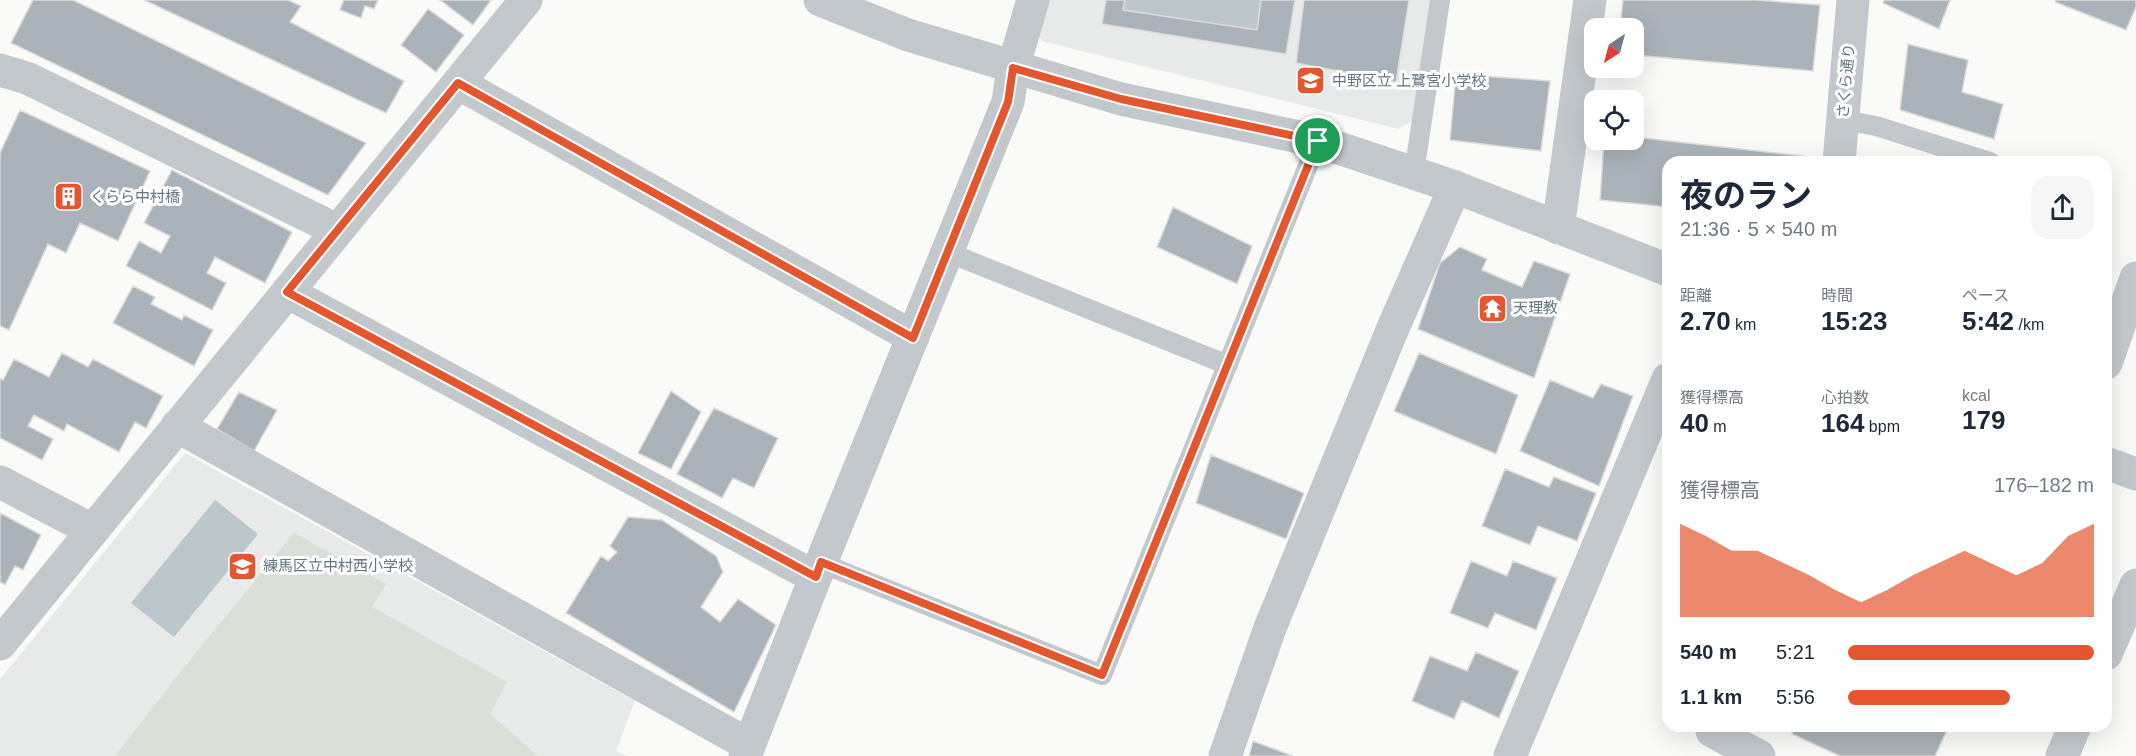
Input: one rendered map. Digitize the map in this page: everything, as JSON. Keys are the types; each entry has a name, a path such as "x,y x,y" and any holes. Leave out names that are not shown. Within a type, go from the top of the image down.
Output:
{"street":[{"path":"0,644 525,0"},
{"path":"820,0 908,35 1121,99 1318,141 1455,187 1662,268"},
{"path":"177,426 747,751 1008,102 1013,68 1033,0"},
{"path":"1558,228 1590,0"},
{"name":"さくら通り","path":"1840,156 1853,0"},
{"path":"0,70 27,78 337,230"},
{"path":"458,83 913,338"},
{"path":"1226,756 1270,628 1393,328 1455,187"},
{"path":"2112,346 2136,278"},
{"path":"287,292 818,570"},
{"path":"1510,756 1662,393"},
{"path":"2112,465 2136,474"},
{"path":"0,482 92,530"},
{"path":"2112,640 2136,585"},
{"path":"2061,756 2072,732"},
{"path":"1709,738 1760,756"}],"lane":[{"path":"1414,173 1440,0"},
{"path":"1843,120 1876,126 1971,156"},
{"path":"818,570 1102,675 1318,141"},
{"path":"948,252 1228,365"}],"shaded area":[{"name":"中野区立 上鷺宮小学校","path":"1044,0 1430,0 1412,121 1398,129 1042,41 1034,30"},
{"path":"1125,0 1261,0 1257,30 1123,10"},
{"name":"練馬区立中村西小学校","path":"185,453 635,701 616,751 627,756 0,756 0,679"},
{"path":"215,500 258,534 174,637 131,603"},
{"path":"294,533 386,584 372,607 507,682 490,714 538,756 115,756"}],"building":[{"path":"33,0 73,0 366,143 328,195 11,43"},
{"path":"144,0 288,0 301,6 290,22 404,81 386,113"},
{"path":"344,0 378,0 374,9 365,6 361,18 340,10"},
{"path":"440,0 491,0 473,25"},
{"path":"1106,0 1125,0 1123,10 1257,30 1261,0 1295,0 1286,54 1102,24"},
{"path":"1304,0 1409,0 1396,82 1296,63"},
{"path":"1623,0 1757,0 1820,5 1813,71 1644,56 1644,18 1621,18"},
{"path":"1884,0 1950,0 1939,29 1883,3"},
{"path":"2056,0 2136,0 2136,7 2126,30 2055,2"},
{"path":"428,9 464,35 436,72 401,45"},
{"path":"1908,44 1968,60 1962,92 2003,104 1994,139 1900,110"},
{"path":"1456,74 1550,81 1541,151 1450,140"},
{"name":"くらら中村橋","path":"20,110 150,171 118,241 80,223 66,253 48,244 9,330 0,326 0,153"},
{"path":"1644,138 1803,156 1662,156 1662,206 1600,200 1603,150 1644,150"},
{"path":"172,170 292,232 265,283 215,257 207,273 226,283 212,310 126,266 139,241 161,253 170,236 144,223"},
{"path":"1173,207 1252,246 1237,284 1157,247"},
{"name":"天理教","path":"1460,247 1487,259 1482,270 1522,287 1534,261 1570,274 1534,378 1418,329 1440,263"},
{"path":"133,286 155,297 151,304 182,320 184,315 213,330 194,366 113,323"},
{"path":"62,353 88,367 93,359 163,396 146,428 135,422 119,452 67,424 64,431 34,415 28,426 53,439 42,460 0,438 0,378 3,380 14,359 49,377"},
{"path":"1419,353 1518,395 1496,454 1394,411"},
{"path":"1550,380 1593,398 1601,384 1633,396 1599,486 1520,451"},
{"path":"671,391 701,412 671,469 638,453"},
{"path":"239,392 277,410 254,451 217,429"},
{"path":"714,408 778,438 754,488 733,478 722,498 677,474"},
{"path":"1211,455 1304,493 1286,539 1196,503"},
{"path":"1505,469 1549,487 1554,477 1596,493 1577,541 1538,526 1530,545 1482,526"},
{"path":"0,513 41,535 23,570 15,566 5,585 0,582"},
{"path":"628,517 662,520 716,556 723,572 701,607 720,622 738,599 776,625 734,712 566,613 601,556 608,561 617,552 610,546"},
{"path":"1471,561 1507,576 1513,561 1557,578 1536,630 1495,613 1488,628 1450,613"},
{"path":"1476,652 1519,671 1499,718 1462,701 1454,719 1412,701 1430,656 1467,671"},
{"path":"1792,732 1946,732 1935,756 1840,756 1792,734"},
{"path":"1253,741 1293,756 1249,756"}],"place":[{"name":"中野区立 上鷺宮小学校","path":"1311,81"},
{"name":"くらら中村橋","path":"69,197"},
{"name":"天理教","path":"1492,308"},
{"name":"練馬区立中村西小学校","path":"242,566"}],"route":[{"path":"1013,68 1121,99 1318,141 1102,675 821,562 816,577 287,292 458,83 913,338 1008,102 1013,68"}]}
